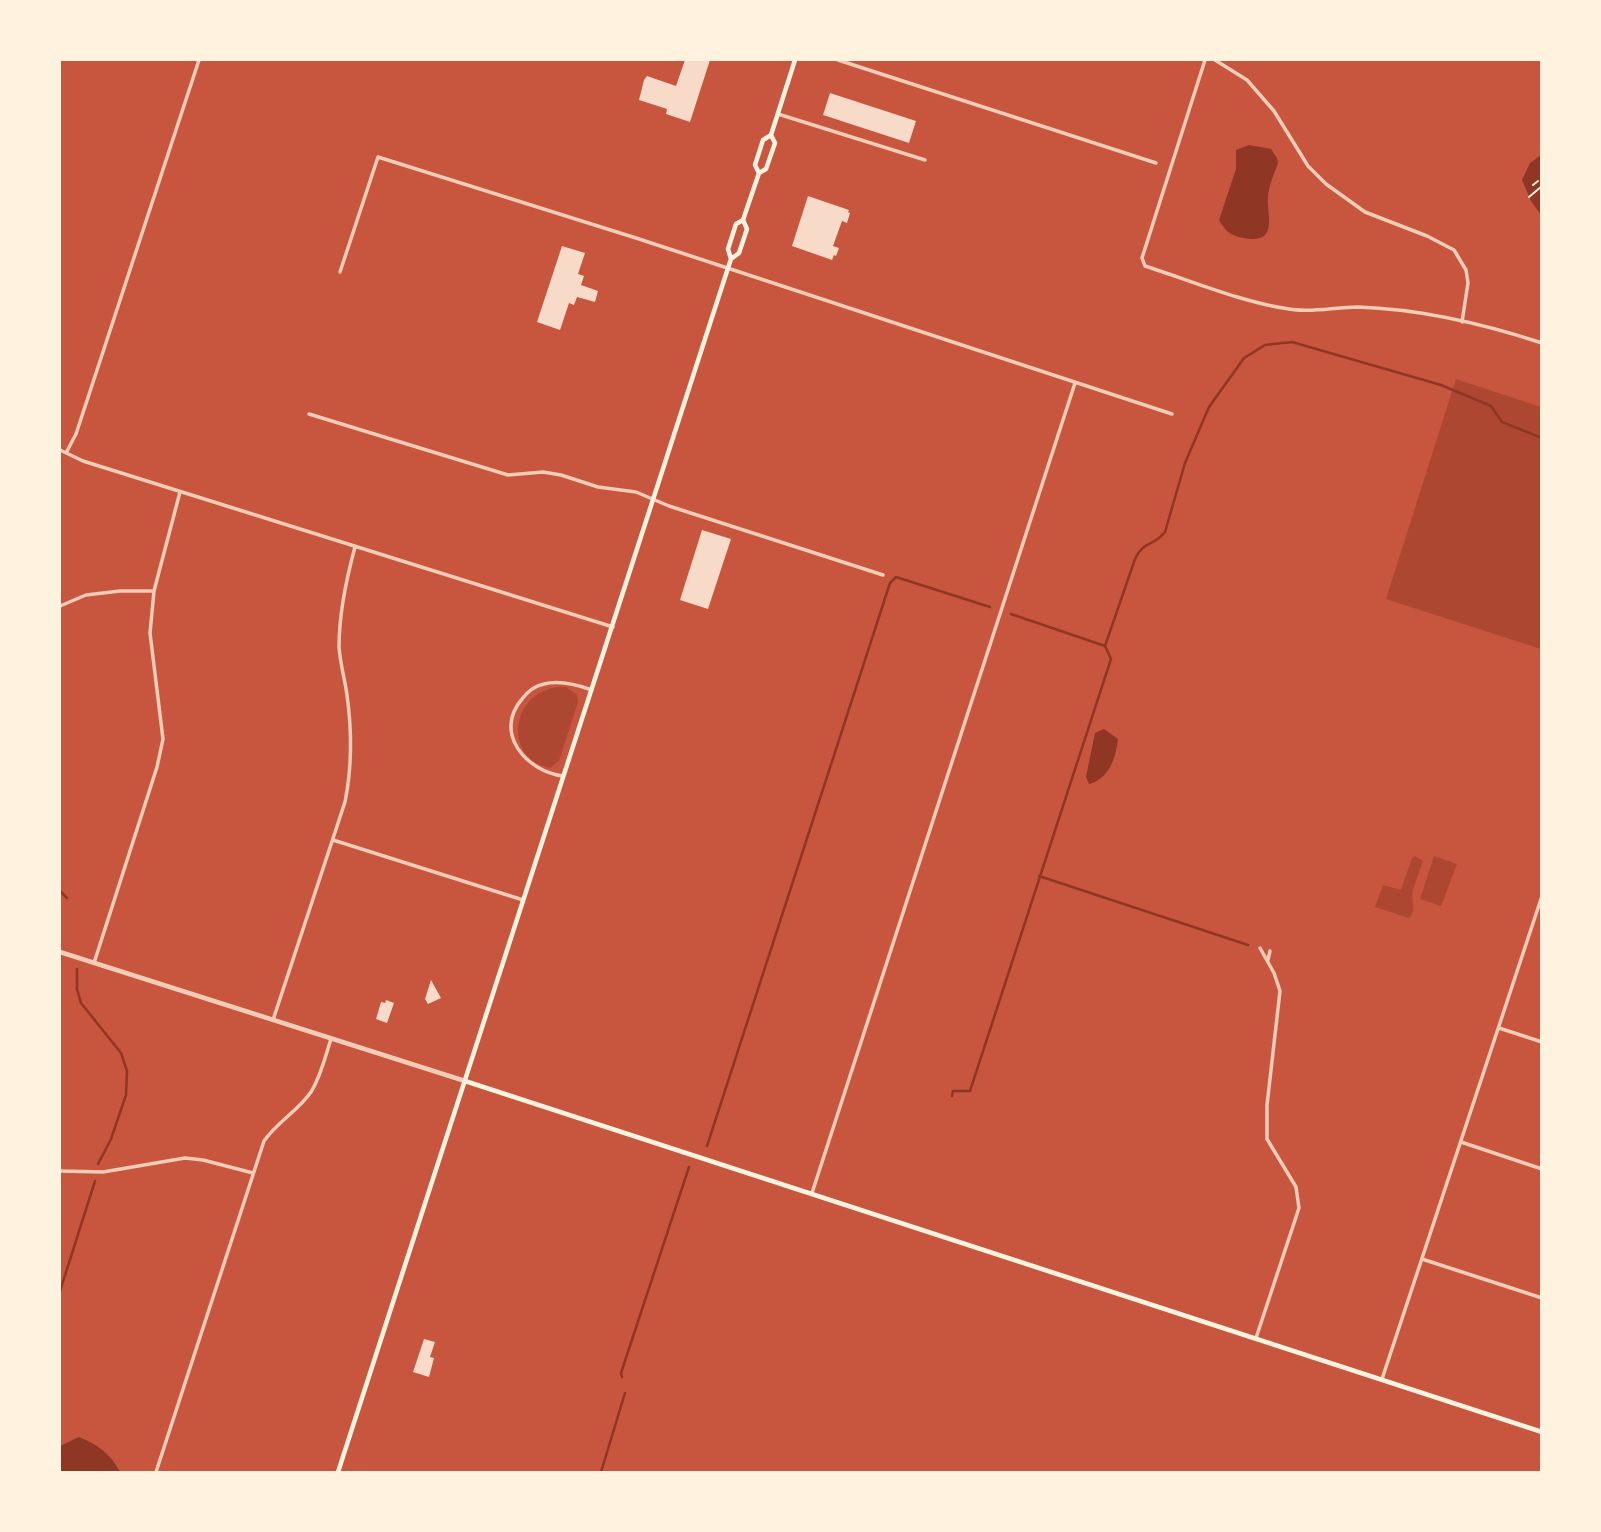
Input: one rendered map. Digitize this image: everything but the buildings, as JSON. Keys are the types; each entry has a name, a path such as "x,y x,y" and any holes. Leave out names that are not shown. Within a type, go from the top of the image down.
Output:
{"main road":[{"path":"338,1472 728,268 731,259 739,253 747,229 743,220 758,173 755,165 763,140 771,135 795,60"},
{"path":"758,173 766,169 775,143 771,135"},
{"path":"731,259 728,249 736,224 743,220"},
{"path":"465,1081 1542,1432"}],"street":[{"path":"66,453 76,434 199,60"},
{"path":"838,60 1156,163"},
{"path":"1205,60 1142,258 1145,266 1266,305 1291,310 1356,307 1403,312 1462,322 1542,343"},
{"path":"1215,60 1247,80 1274,111 1308,166 1335,191 1364,212 1427,236 1454,250 1466,270 1468,283 1462,322"},
{"path":"778,114 925,160"},
{"path":"340,272 379,157 1172,414"},
{"path":"812,1194 1075,383"},
{"path":"309,414 508,475 544,472 598,486 636,492 883,575"},
{"path":"60,450 83,461 613,627"},
{"path":"94,963 157,767 163,740 149,633 154,591 180,492"},
{"path":"273,1021 333,839 351,775 348,698 339,650 346,582 355,547"},
{"path":"60,606 86,595 154,591"},
{"path":"565,777 546,772 525,760 513,743 511,719 519,702 532,688 546,683 568,684 592,690"},
{"path":"333,839 525,900"},
{"path":"1382,1380 1539,913 1542,896"},
{"path":"1256,1338 1299,1208 1296,1187 1270,1148 1266,1133 1280,991 1268,960 1259,948"},
{"path":"1268,960 1270,951"},
{"path":"60,952 465,1081"},
{"path":"1499,1028 1542,1042"},
{"path":"156,1472 264,1141 274,1127 310,1094 331,1039"},
{"path":"1461,1142 1542,1169"},
{"path":"60,1171 103,1172 185,1158 204,1160 253,1173"},
{"path":"1422,1259 1542,1298"}],"path":[{"path":"1530,197 1541,187 1535,183"}],"shaded area":[{"path":"1249,145 1271,149 1278,163 1269,192 1267,233 1255,239 1232,235 1219,220 1236,169 1236,150"},
{"path":"1541,155 1541,215 1531,201 1522,180 1530,163"},
{"path":"1456,379 1541,407 1541,649 1386,599"},
{"path":"566,687 577,695 578,702 559,761 550,768 535,763 525,753 518,728 521,714 529,702 541,692"},
{"path":"1104,729 1118,739 1115,753 1102,778 1089,784 1086,777 1095,733"},
{"path":"1415,856 1423,861 1412,894 1413,911 1409,918 1375,907 1383,885 1401,890"},
{"path":"1434,856 1457,864 1441,906 1420,899"},
{"path":"79,1437 103,1451 120,1472 60,1472 60,1446"}],"waterway":[{"path":"952,1096 953,1091 970,1091 1111,659 1105,646 1135,559 1145,546 1165,532 1185,463 1209,407 1244,358 1265,345 1292,342 1441,385 1491,406 1502,422 1542,438"},
{"path":"707,1146 890,583 896,577 990,607"},
{"path":"1011,614 1105,646"},
{"path":"1039,876 1248,945"},
{"path":"60,891 67,898"},
{"path":"77,969 77,989 81,1003 121,1053 127,1071 126,1095 111,1139 98,1164"},
{"path":"622,1377 621,1373 689,1167"},
{"path":"60,1291 95,1181"},
{"path":"601,1472 625,1393"}]}
